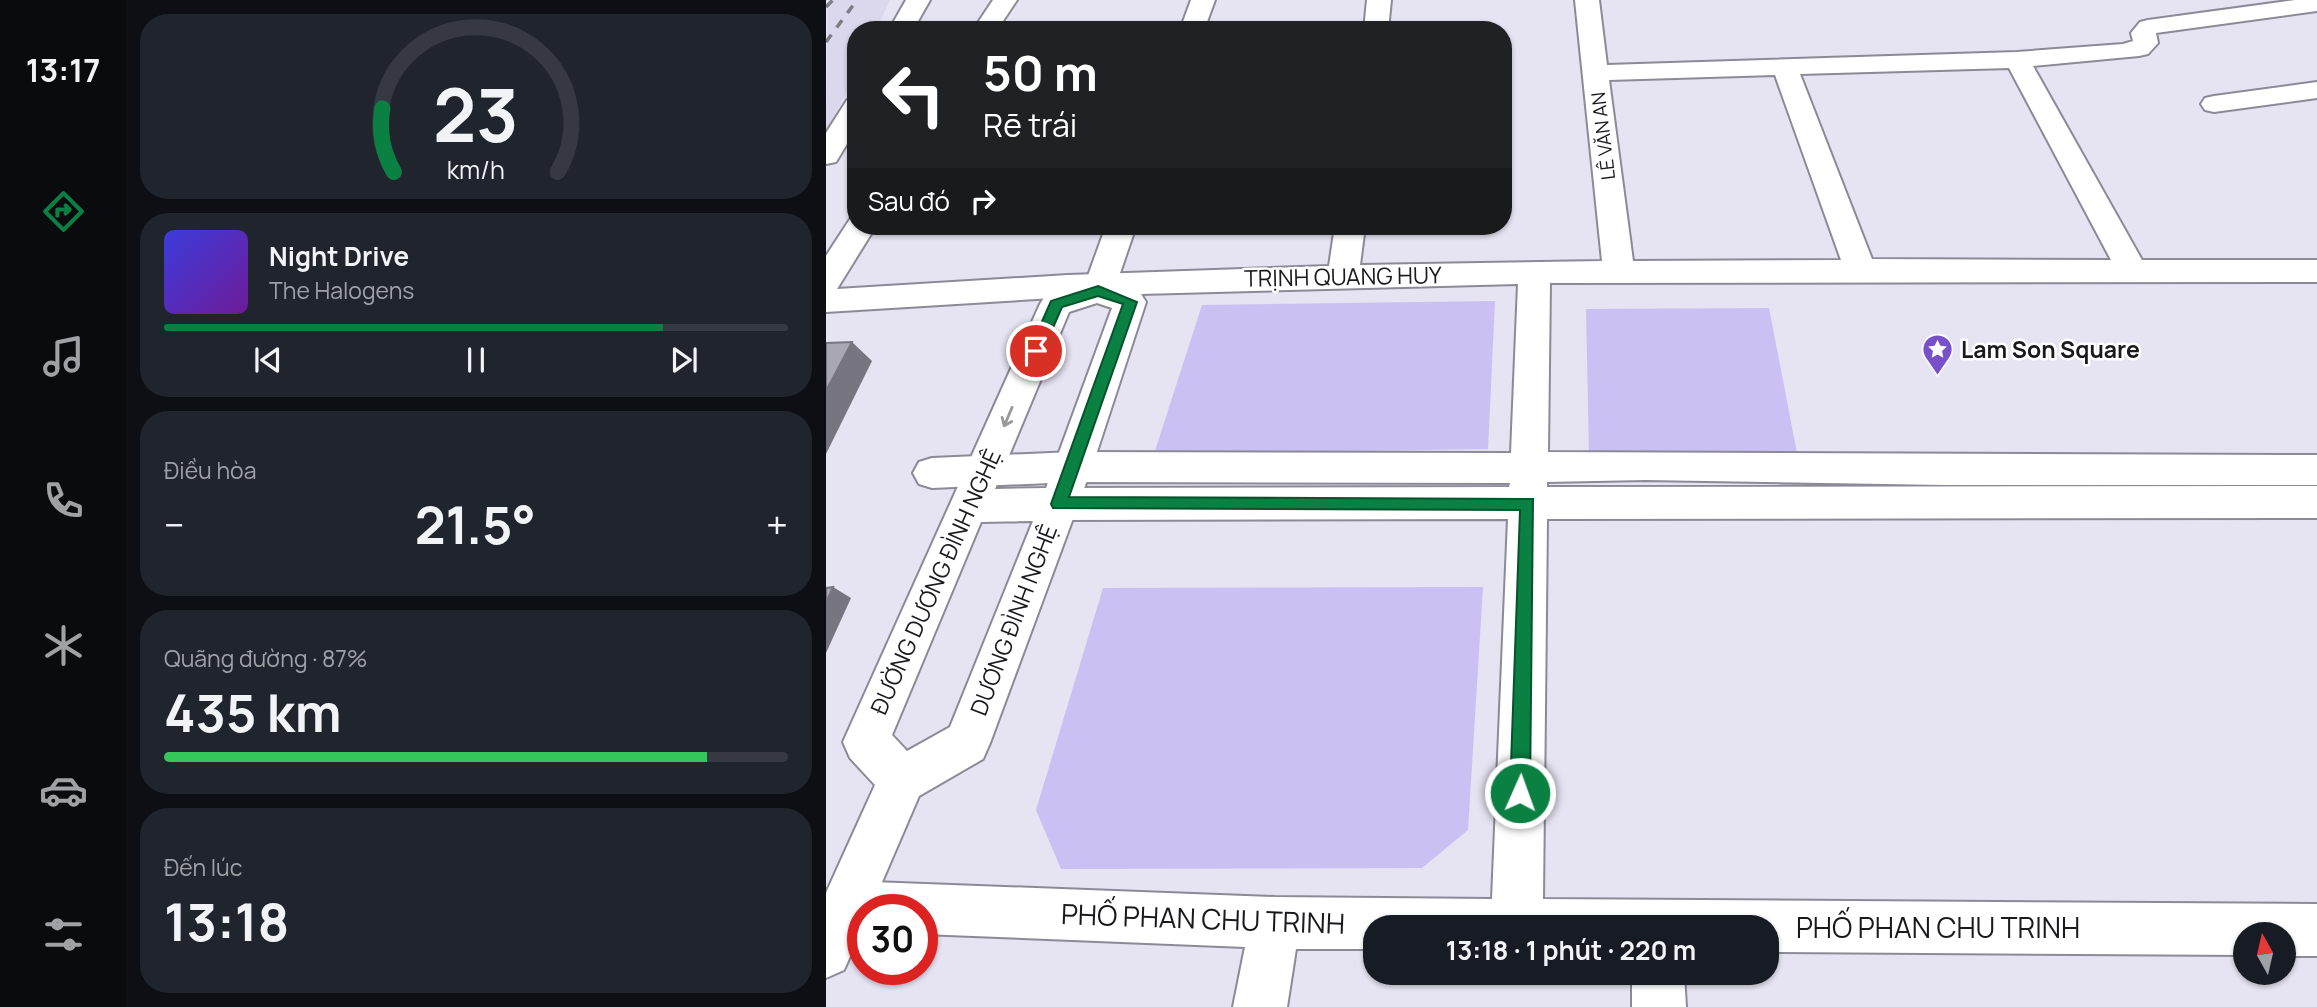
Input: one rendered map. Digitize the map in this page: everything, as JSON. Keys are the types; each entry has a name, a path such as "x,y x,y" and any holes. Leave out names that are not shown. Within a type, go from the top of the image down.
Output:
{"street":[{"path":"906,21 918,0"},
{"path":"991,21 1005,0"},
{"path":"1195,21 1203,0"},
{"path":"1377,21 1379,0"},
{"name":"LÊ VĂN AN","path":"1587,0 1619,273"},
{"path":"1596,73 2017,60 2139,49 2146,43 2143,33 2148,27 2317,5"},
{"path":"2017,60 2132,271"},
{"path":"1785,67 1860,270"},
{"path":"2214,104 2317,90"},
{"path":"826,156 847,121"},
{"path":"826,281 855,235"},
{"path":"1109,292 1119,235"},
{"path":"1343,276 1349,235"},
{"name":"TRỊNH QUANG HUY","path":"826,301 1109,292 1343,276 1533,284 1619,273 1860,270 2317,271"},
{"path":"1517,915 1533,284"},
{"path":"1002,307 1056,304 1109,292 1533,284 2317,286"},
{"name":"DƯƠNG ĐÌNH NGHỆ","path":"902,779 967,743 1073,467 1109,292"},
{"name":"ĐƯỜNG DƯƠNG ĐÌNH NGHỆ","path":"902,779 866,742 1056,304"},
{"path":"932,473 1073,467 1406,470 1528,485 2317,502"},
{"path":"970,506 1528,485 2317,470"},
{"path":"826,952 902,779"},
{"name":"PHỐ PHAN CHU TRINH","path":"846,906 1275,923 1363,924"},
{"path":"1260,1007 1275,923"},
{"name":"PHỐ PHAN CHU TRINH","path":"1779,940 2317,930"},
{"path":"1658,985 1659,1007"}],"shaded area":[{"path":"828,0 890,0 880,21 847,21 847,91 826,134"},
{"path":"1495,301 1488,449 1154,454 1202,305"},
{"path":"1769,308 1797,453 1589,454 1586,309"},
{"path":"1483,587 1468,830 1422,868 1061,869 1036,810 1103,588"}],"building":[{"path":"852,342 826,391 826,343"},
{"path":"833,587 826,603 826,588"}],"railway":[{"path":"826,7 833,0"},
{"path":"826,42 857,0"}],"place":[{"name":"Lam Son Square","path":"1938,377"}],"route":[{"path":"1036,351 1056,304 1098,291 1130,302 1059,504 1528,503 1520,793"}]}
